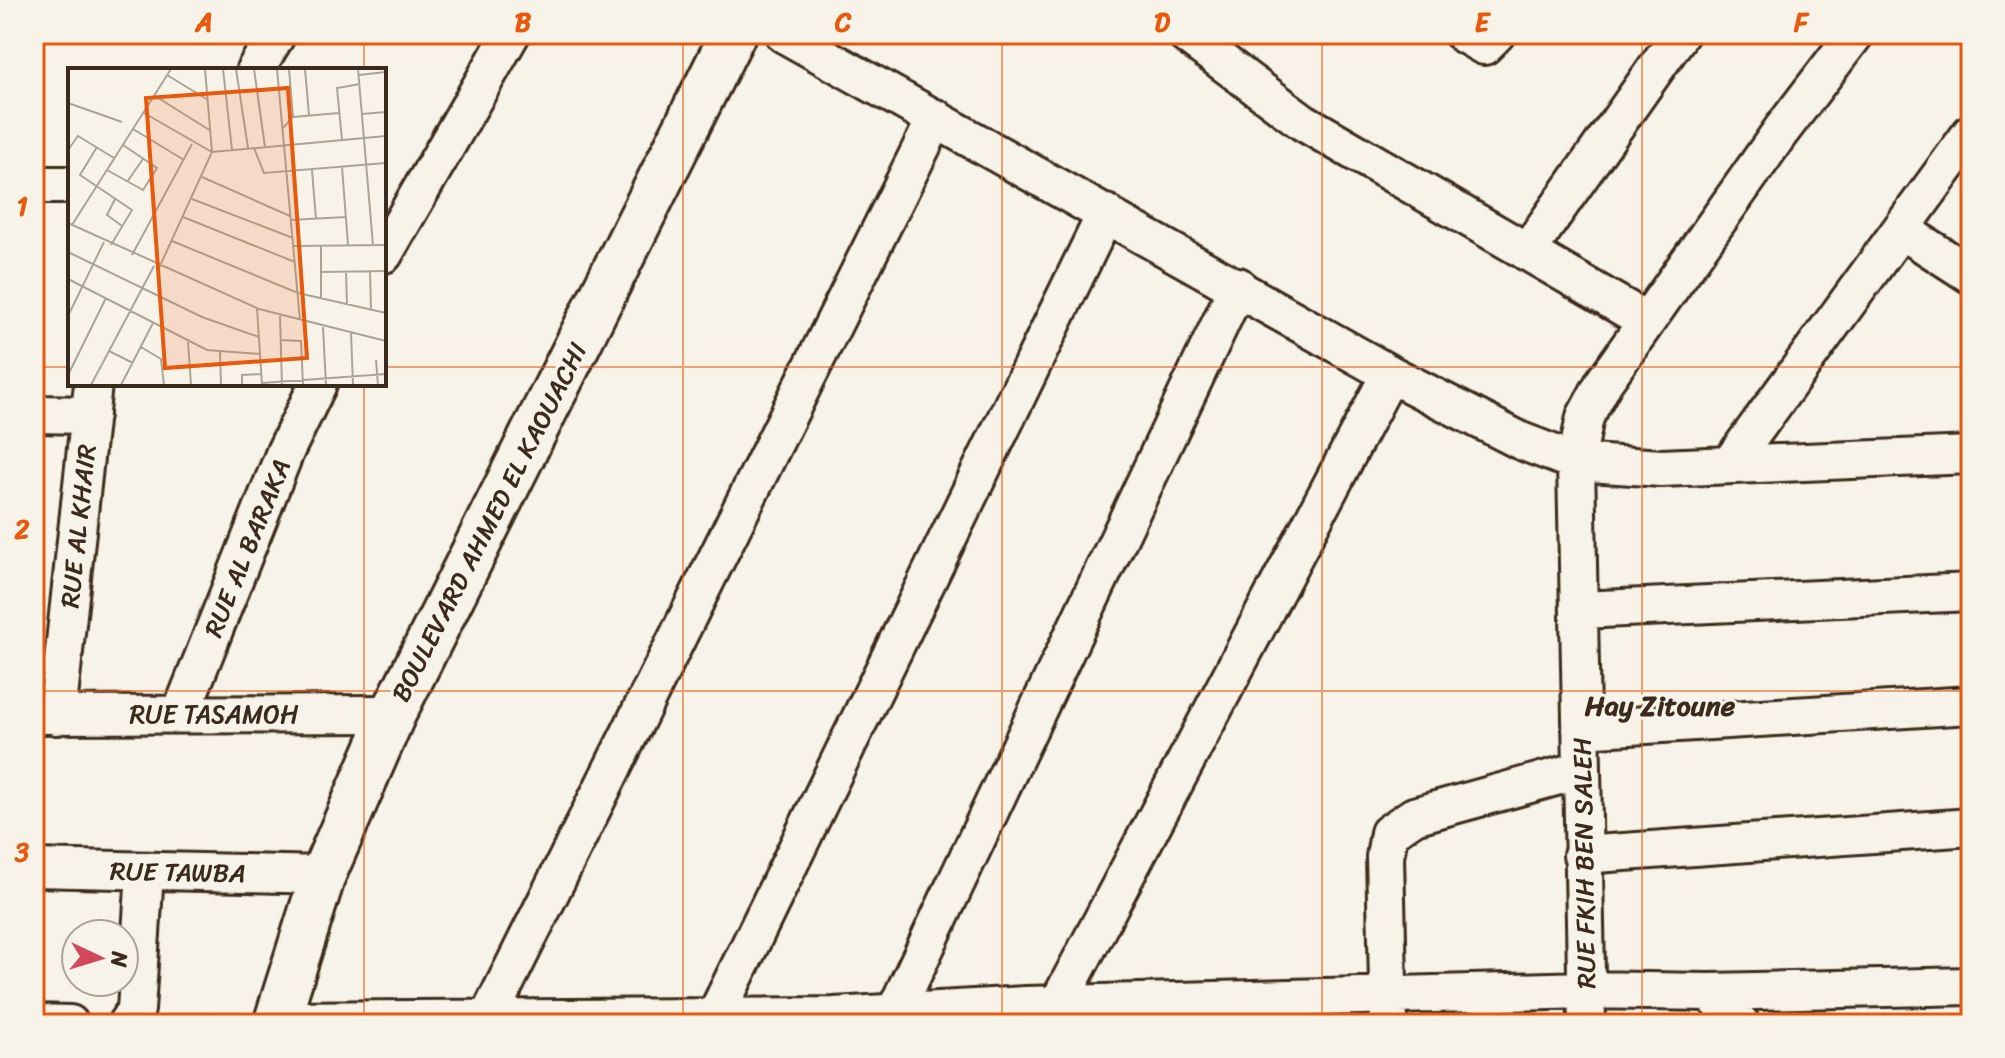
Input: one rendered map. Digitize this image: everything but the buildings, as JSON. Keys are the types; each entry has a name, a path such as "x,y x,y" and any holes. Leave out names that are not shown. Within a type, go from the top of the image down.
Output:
{"street":[{"path":"256,68 277,34"},
{"path":"386,251 511,34"},
{"name":"BOULEVARD AHMED EL KAOUACHI","path":"276,1022 323,875 393,714 733,34"},
{"path":"784,34 1390,374 1521,441 1576,462 1661,468 1967,450"},
{"path":"1185,34 1303,122 1645,320"},
{"path":"1463,34 1484,46 1496,34"},
{"path":"1527,252 1680,34"},
{"name":"RUE FKIH BEN SALEH","path":"1587,1007 1576,462 1585,417 1645,320 1855,34"},
{"path":"485,1022 936,118"},
{"path":"1730,464 1903,231 1971,133"},
{"path":"34,185 68,185"},
{"path":"715,1017 1106,213"},
{"path":"1903,231 1971,275"},
{"path":"895,1012 1238,286"},
{"path":"1037,1011 1390,374"},
{"name":"RUE AL BARAKA","path":"181,713 285,452 317,386"},
{"path":"34,414 91,400"},
{"name":"RUE AL KHAIR","path":"45,716 91,400"},
{"path":"1580,610 1971,592"},
{"path":"1581,729 1971,705"},
{"name":"RUE TASAMOH","path":"45,716 393,714"},
{"path":"1389,1010 1385,857 1389,833 1414,816 1581,770"},
{"path":"1582,855 1971,827"},
{"name":"RUE TAWBA","path":"34,868 323,875"},
{"path":"128,1024 136,1010 145,872"},
{"path":"276,1022 715,1017 834,1020 895,1012 1587,1007 1709,992 1971,986"},
{"path":"1709,992 1741,1024"},
{"path":"34,1023 70,1024"}],"district":[{"name":"Hay Zitoune","path":"1660,705"}]}
